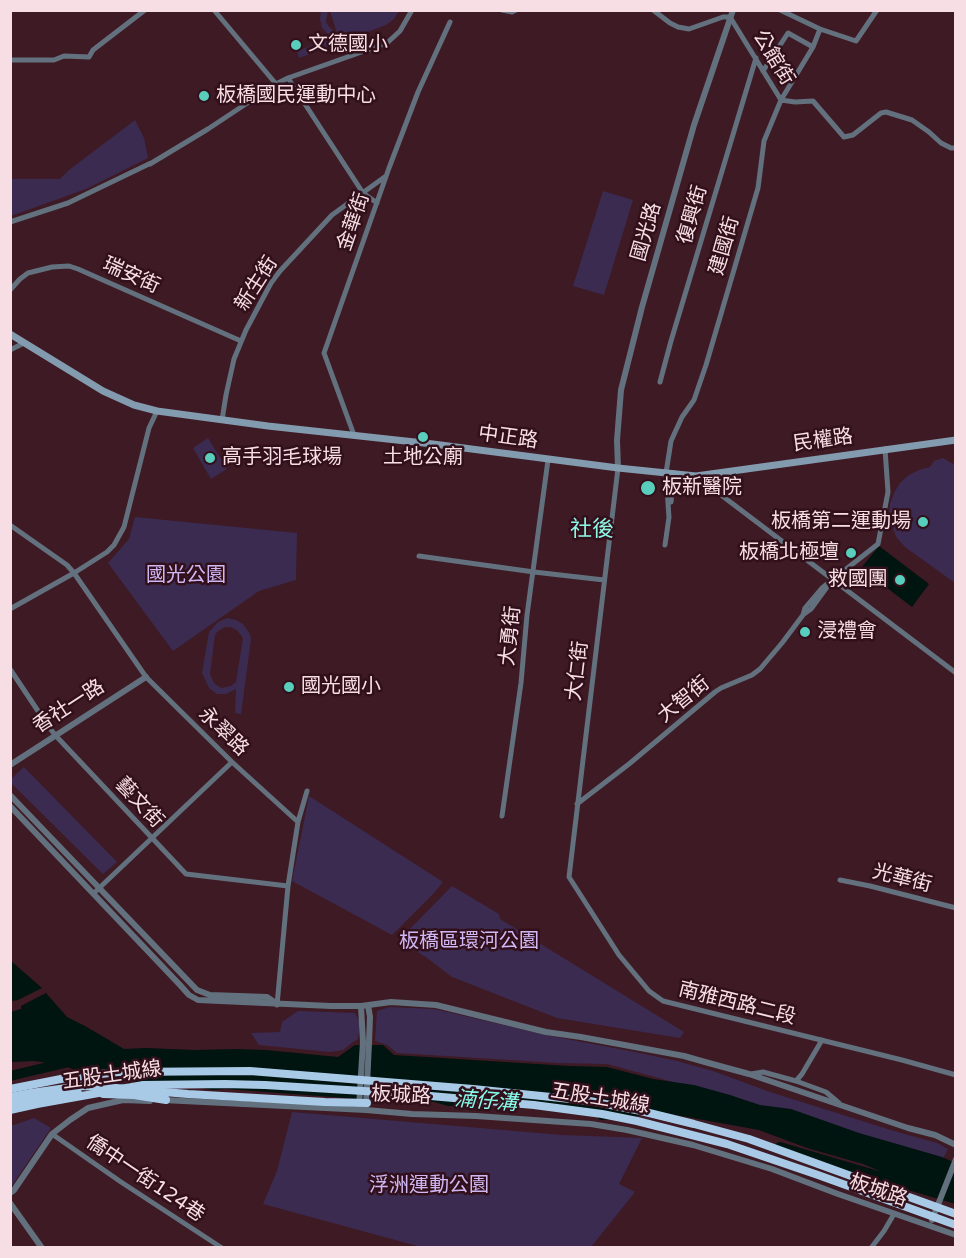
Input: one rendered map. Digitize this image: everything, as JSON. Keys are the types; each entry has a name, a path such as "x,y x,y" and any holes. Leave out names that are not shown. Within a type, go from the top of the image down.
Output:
{"highway":[{"name":"五股土城線","path":"10,1089 66,1078 118,1072 250,1071 590,1101 705,1126 749,1139 956,1214"},
{"name":"五股土城線","path":"10,1110 144,1085 225,1084 396,1093 534,1105 602,1114 708,1138 956,1225"},
{"path":"10,1097 104,1087 363,1105"},
{"path":"10,1105 78,1090 166,1100"}],"main road":[{"name":"中正路","path":"10,334 103,391 134,405 157,411 548,460 696,476"},
{"name":"民權路","path":"696,476 956,440"}],"street":[{"path":"10,60 54,60 64,56 89,57 93,50 145,10"},
{"path":"214,10 276,84"},
{"path":"10,222 68,203 152,163 288,78 387,43 400,31 412,10"},
{"path":"502,10 512,12 516,10"},
{"name":"公館街","path":"653,10 670,23 689,29 732,14 781,100 813,101 844,137 853,135 881,112 886,112 912,120 941,143 956,148"},
{"path":"780,10 820,29 856,41 877,10"},
{"name":"國光路","path":"618,468 617,440 621,390 626,369 694,125 732,14"},
{"name":"金華街","path":"354,435 324,353 386,176 418,92 450,22"},
{"name":"建國街","path":"665,544 669,518 670,441 694,400 706,365 758,188 764,141 781,100 813,47 820,29"},
{"path":"763,71 788,33 813,47"},
{"name":"復興街","path":"660,382 756,58"},
{"path":"288,78 363,193 377,203"},
{"name":"新生街","path":"222,420 234,359 271,283 332,215 386,176"},
{"name":"瑞安街","path":"10,290 28,273 52,267 69,266 241,341"},
{"path":"10,350 24,343"},
{"path":"10,609 107,552 120,537 149,428 157,411"},
{"name":"大智街","path":"577,804 715,692 760,669 833,580 878,544 888,492 885,449"},
{"name":"大勇街","path":"502,816 548,460"},
{"name":"大仁街","path":"569,877 618,468"},
{"name":"中正路","path":"696,476 956,673"},
{"name":"永翠路","path":"10,525 67,565 146,678 231,762 298,822"},
{"path":"419,556 604,580"},
{"name":"藝文街","path":"10,669 56,736 186,874 288,886"},
{"name":"香社一路","path":"10,765 146,678"},
{"path":"96,891 231,762"},
{"path":"277,1005 288,886 298,822 307,791"},
{"path":"10,795 180,985 198,1000 277,1005 365,1005 392,1002 436,1005 546,1032 684,1056 749,1074 935,1135 956,1145"},
{"path":"10,806 96,891"},
{"name":"南雅西路二段","path":"569,877 619,955 654,996 663,1002 956,1075"},
{"name":"光華街","path":"840,880 956,908"},
{"path":"363,1105 365,1005"},
{"path":"796,1081 822,1040"},
{"path":"749,1074 763,1072 796,1081 826,1092 843,1106"},
{"name":"板城路","path":"10,1193 52,1134 88,1108 123,1100 363,1105 412,1114 555,1121 627,1130 693,1145 772,1169 956,1235"},
{"name":"僑中一街124巷","path":"52,1134 222,1248"},
{"path":"929,1226 956,1159"},
{"path":"10,1203 42,1248"},
{"path":"871,1248 894,1214"}],"green space":[{"path":"321,11 328,11 326,22 337,33 330,11 399,11 386,25 299,58 297,51 332,38 322,28"},
{"path":"135,120 144,138 148,158 86,189 11,216 11,179 60,179"},
{"path":"603,191 633,200 604,295 573,286"},
{"name":"高手羽毛球場","path":"208,438 227,469 211,479 193,448"},
{"name":"板橋第二運動場","path":"943,458 953,464 955,461 955,583 905,547 897,538 889,516 890,504 900,483 909,475 930,467 934,461"},
{"name":"國光公園","path":"135,517 297,533 296,580 259,591 173,651 108,563 129,539"},
{"path":"227,618 236,620 243,624 250,634 241,714 235,713 236,689 226,694 217,694 209,688 202,673 209,632 218,622","holes":["225,627 237,630 243,638 236,682 222,688 216,685 210,674 215,635"]},
{"path":"24,767 117,862 103,874 11,783 11,779"},
{"name":"板橋區環河公園","path":"309,796 443,882 392,935 292,881"},
{"name":"板橋區環河公園","path":"452,886 499,914 500,919 684,1032 680,1038 557,1018 452,977 399,940"},
{"path":"390,1007 434,1009 551,1036 677,1061 937,1143 948,1149 943,1159 607,1064 397,1053 387,1045 375,1041 377,1011"},
{"path":"298,1011 355,1013 360,1023 358,1039 343,1050 330,1052 259,1045 251,1033 280,1032 282,1022"},
{"name":"浮洲運動公園","path":"292,1112 562,1135 642,1138 619,1184 635,1192 591,1247 421,1247 263,1204 277,1171"},
{"path":"34,1118 51,1128 11,1187 11,1126"}],"water":[{"name":"救國團","path":"879,546 929,584 912,607 861,568"},
{"path":"11,961 42,988 11,1001"},
{"path":"46,993 67,1017 124,1049 266,1050 338,1057 355,1045 383,1045 394,1055 607,1067 653,1079 694,1085 760,1105 791,1109 859,1133 942,1157 955,1163 955,1199 929,1192 863,1164 807,1148 759,1130 654,1111 602,1111 505,1105 448,1106 434,1102 212,1090 179,1083 135,1082 108,1069 81,1072 62,1065 34,1061 11,1062 10,1012 21,1009 21,1006"}],"waterway":[{"name":"湳仔溝","path":"10,1076 69,1062"},
{"name":"湳仔溝","path":"602,1115 637,1111"},
{"name":"湳仔溝","path":"780,1147 956,1199"}],"place":[{"name":"文德國小","path":"296,45"},
{"name":"板橋國民運動中心","path":"204,96"},
{"name":"土地公廟","path":"423,437"},
{"name":"高手羽毛球場","path":"210,458"},
{"name":"板新醫院","path":"648,488"},
{"name":"板橋第二運動場","path":"923,522"},
{"name":"板橋北極壇","path":"851,553"},
{"name":"救國團","path":"900,580"},
{"name":"浸禮會","path":"805,632"},
{"name":"國光國小","path":"289,687"}],"district":[{"name":"社後","path":"592,530"}]}
